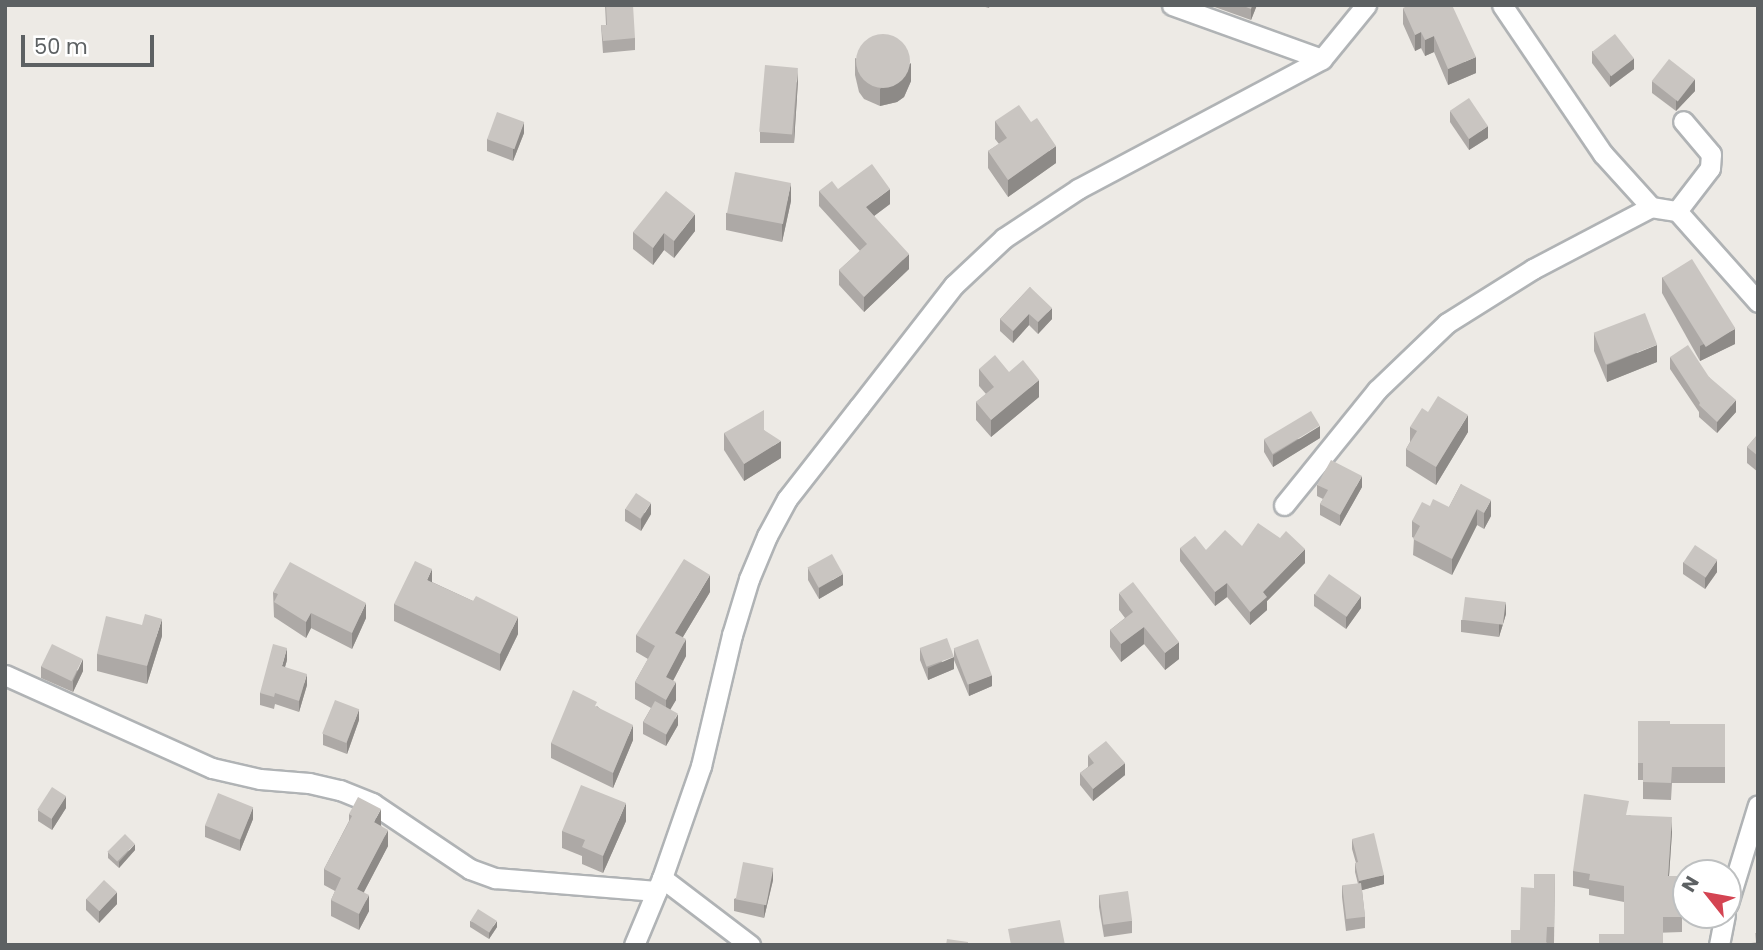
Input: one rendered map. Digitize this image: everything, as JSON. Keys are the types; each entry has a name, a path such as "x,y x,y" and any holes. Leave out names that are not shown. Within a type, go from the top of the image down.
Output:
{"street":[{"path":"1172,5 1322,59"},
{"path":"634,945 659,885 701,766 749,579 767,536 787,499 954,285 1004,238 1078,189 1322,59 1366,5"},
{"path":"1502,5 1603,155 1651,206 1677,211 1758,302"},
{"path":"1677,211 1710,168 1712,154 1683,121"},
{"path":"1284,505 1377,390 1447,323 1533,269 1651,206"},
{"path":"5,676 212,768 260,779 309,783 361,798 470,869 482,874 495,878 659,885 750,945"},
{"path":"1741,859 1758,805"}],"building":[{"path":"606,5 633,5 635,38 603,41 601,25 607,25"},
{"path":"1409,5 1452,5 1476,57 1448,69 1434,36 1425,40 1421,32 1415,35 1403,8"},
{"path":"888,34 898,38 906,46 910,61 906,76 898,84 878,88 868,84 860,76 856,56 860,46 868,38"},
{"path":"1615,34 1634,58 1611,76 1592,52"},
{"path":"1669,59 1695,79 1678,101 1652,81"},
{"path":"765,65 798,68 792,135 759,132"},
{"path":"1469,98 1488,126 1469,139 1450,111"},
{"path":"1019,105 1031,122 1037,118 1056,146 1008,180 988,151 1007,138 995,121"},
{"path":"497,112 524,122 514,149 487,139"},
{"path":"872,164 890,189 866,207 909,254 864,297 839,270 867,244 819,191 832,181 838,189"},
{"path":"735,172 791,183 783,224 727,213"},
{"path":"666,191 695,214 674,241 664,233 653,248 633,232"},
{"path":"1692,259 1735,329 1706,347 1662,278"},
{"path":"1030,287 1052,308 1038,322 1029,314 1013,331 1000,319"},
{"path":"1645,313 1657,345 1606,364 1594,333"},
{"path":"1688,345 1709,377 1736,400 1717,422 1699,405 1670,357"},
{"path":"995,355 1009,372 1023,360 1039,380 991,420 976,402 994,387 979,369"},
{"path":"1438,396 1468,415 1436,467 1406,449 1417,431 1410,427 1422,408 1428,412"},
{"path":"764,410 764,430 781,441 744,464 724,433"},
{"path":"1311,411 1320,426 1273,454 1264,439"},
{"path":"1758,434 1758,456 1747,447"},
{"path":"1331,460 1362,476 1340,515 1320,504 1328,490 1317,485"},
{"path":"1461,484 1491,500 1484,513 1477,509 1452,559 1413,539 1420,526 1412,521 1422,502 1430,506 1433,499 1449,507"},
{"path":"636,493 651,503 640,519 625,509"},
{"path":"1258,523 1280,538 1286,531 1305,549 1263,592 1267,597 1250,612 1227,583 1215,592 1180,548 1195,536 1206,550 1225,530 1242,546"},
{"path":"1695,545 1717,560 1706,578 1683,562"},
{"path":"832,554 843,574 819,588 808,568"},
{"path":"684,559 710,575 675,633 686,639 666,677 676,682 666,700 635,682 655,646 636,635"},
{"path":"415,561 432,569 427,580 473,601 476,596 518,617 500,654 394,604"},
{"path":"290,562 366,603 352,633 311,613 306,622 274,602 278,594 273,592"},
{"path":"1329,574 1361,596 1347,617 1315,594"},
{"path":"1133,582 1179,642 1165,653 1144,627 1121,644 1110,630 1133,612 1119,593"},
{"path":"1465,597 1506,602 1503,625 1462,620"},
{"path":"145,614 162,619 147,666 97,654 106,616 142,625"},
{"path":"947,638 954,657 927,667 920,648"},
{"path":"978,639 992,675 968,685 954,648"},
{"path":"52,644 83,659 72,681 41,666"},
{"path":"273,644 287,648 282,666 307,674 299,701 275,693 274,697 260,693"},
{"path":"573,690 597,702 595,706 633,725 613,773 551,743"},
{"path":"335,700 359,709 346,743 322,734"},
{"path":"655,701 678,714 666,735 643,722"},
{"path":"1638,721 1725,724 1725,767 1672,767 1671,783 1643,782 1643,763 1638,763"},
{"path":"1106,741 1125,763 1093,789 1080,773 1094,763 1088,755"},
{"path":"581,785 626,803 603,856 582,847 585,840 562,831"},
{"path":"52,787 66,796 52,819 37,810"},
{"path":"218,793 253,807 240,840 205,825"},
{"path":"1584,794 1629,801 1626,815 1672,817 1668,876 1672,876 1672,917 1663,917 1663,945 1599,945 1599,934 1624,934 1624,886 1589,880 1590,874 1573,871"},
{"path":"358,797 381,809 374,822 388,830 357,889 369,895 359,914 331,900 341,878 324,869 352,816 349,814"},
{"path":"1374,833 1384,875 1359,881 1355,863 1358,862 1352,839"},
{"path":"125,834 135,844 117,862 107,852"},
{"path":"743,862 773,868 766,905 736,899"},
{"path":"1534,874 1555,874 1554,927 1547,927 1546,945 1511,945 1511,930 1520,930 1521,887 1534,888"},
{"path":"104,880 117,892 99,911 86,899"},
{"path":"1361,883 1365,917 1346,919 1342,885"},
{"path":"1128,891 1132,921 1103,925 1099,895"},
{"path":"478,909 497,921 489,933 471,921"},
{"path":"1060,920 1065,945 1011,945 1008,929"},
{"path":"1755,933 1758,933 1758,945 1746,945 1756,942"},
{"path":"947,939 968,942 968,945 946,945"}]}
